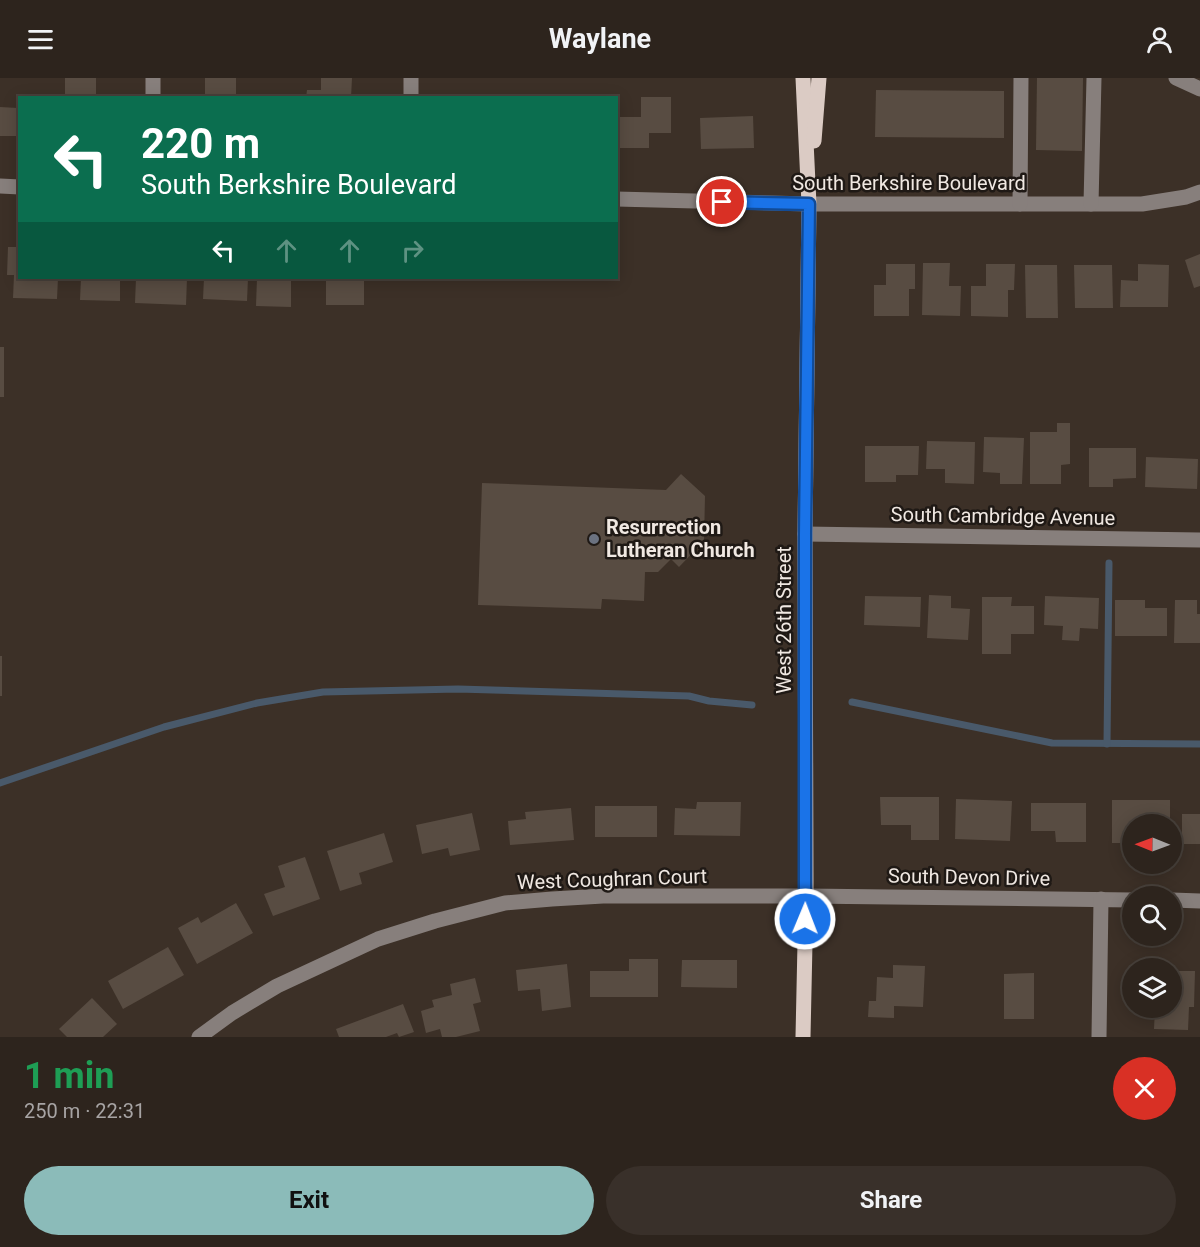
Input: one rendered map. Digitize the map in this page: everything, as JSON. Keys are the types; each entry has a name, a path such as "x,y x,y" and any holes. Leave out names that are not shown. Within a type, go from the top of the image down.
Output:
{"main road":[{"name":"West 26th Street","path":"803,78 809,204 805,534 806,896 803,1037"},
{"name":"West 26th Street","path":"809,204 819,78"}],"street":[{"path":"153,78 153,96"},
{"path":"411,78 411,96"},
{"path":"1020,204 1021,78"},
{"path":"1091,204 1094,78"},
{"path":"1176,78 1200,89"},
{"path":"0,186 18,187"},
{"name":"South Berkshire Boulevard","path":"618,199 809,204 1142,204 1186,197 1200,192"},
{"name":"South Cambridge Avenue","path":"805,534 1200,540"},
{"name":"South Devon Drive","path":"806,896 1122,900"},
{"name":"West Coughran Court","path":"199,1037 232,1013 277,986 378,939 505,903 603,897 806,896"},
{"path":"1099,1037 1101,899"},
{"path":"1182,900 1200,901"}],"building":[{"path":"65,78 96,78 96,96 65,96"},
{"path":"205,78 236,78 236,96 205,96"},
{"path":"321,78 352,78 351,96 306,96 307,90 321,90"},
{"path":"1037,78 1083,78 1082,151 1036,150"},
{"path":"876,90 1004,91 1004,138 875,137"},
{"path":"641,97 671,97 671,133 649,133 649,148 618,148 618,117 641,117"},
{"path":"0,107 18,108 18,136 0,136"},
{"path":"753,116 754,148 701,149 700,118"},
{"path":"8,247 18,247 18,279 58,279 57,299 13,298 14,275 7,275"},
{"path":"1200,254 1200,286 1194,288 1185,260"},
{"path":"923,263 950,263 949,286 961,286 960,316 922,315"},
{"path":"886,264 915,264 915,289 909,289 909,316 874,316 874,285 886,285"},
{"path":"986,264 1015,264 1014,290 1008,290 1008,317 971,316 971,286 986,286"},
{"path":"1138,264 1169,265 1168,307 1120,307 1121,280 1138,281"},
{"path":"1025,265 1057,265 1058,318 1026,318"},
{"path":"1074,265 1112,265 1113,308 1075,308"},
{"path":"81,279 120,279 120,301 80,300"},
{"path":"136,279 187,279 186,305 135,303"},
{"path":"204,279 248,279 247,301 203,299"},
{"path":"257,279 291,279 291,307 256,306"},
{"path":"364,279 364,305 326,305 326,280 317,280"},
{"path":"0,347 4,347 4,397 0,397"},
{"path":"1057,423 1070,423 1070,464 1061,465 1061,484 1030,484 1030,432 1057,432"},
{"path":"984,437 1024,438 1022,484 1000,484 1000,473 983,472"},
{"path":"927,441 975,442 974,484 945,483 945,469 926,469"},
{"path":"865,446 919,446 918,475 896,475 896,482 865,482"},
{"path":"1089,448 1136,448 1136,478 1113,479 1113,487 1089,487"},
{"path":"1146,457 1198,459 1197,489 1145,487"},
{"path":"681,474 705,496 704,541 679,567 671,559 658,572 645,572 644,601 602,599 601,609 478,605 482,483 666,490"},
{"path":"929,595 951,596 951,608 970,609 968,640 927,638"},
{"path":"865,596 921,597 920,627 864,625"},
{"path":"1045,596 1099,598 1098,629 1080,628 1079,641 1062,640 1063,626 1044,625"},
{"path":"982,597 1012,597 1011,606 1034,606 1034,634 1011,634 1011,654 982,654"},
{"path":"1115,600 1145,600 1145,608 1167,608 1167,636 1115,636"},
{"path":"1175,600 1197,600 1197,614 1200,614 1200,643 1174,643"},
{"path":"0,656 2,656 2,696 0,696"},
{"path":"880,797 939,797 939,840 911,840 911,825 881,825"},
{"path":"956,799 1012,801 1010,841 955,839"},
{"path":"1112,800 1170,800 1170,814 1122,814 1122,843 1112,843"},
{"path":"697,802 741,802 740,836 674,835 675,808 696,809"},
{"path":"1031,803 1086,803 1086,842 1056,842 1055,831 1031,831"},
{"path":"595,806 657,806 657,837 595,837"},
{"path":"571,808 574,840 510,845 508,821 526,819 525,812"},
{"path":"472,813 480,850 450,856 448,848 422,854 416,825"},
{"path":"1182,814 1200,814 1200,844 1182,844"},
{"path":"384,833 393,862 359,873 362,884 340,891 327,851"},
{"path":"305,857 320,899 273,916 264,894 285,887 278,866"},
{"path":"236,903 253,933 197,964 178,928 198,917 201,923"},
{"path":"168,947 184,975 123,1009 108,981"},
{"path":"629,959 658,959 658,997 590,997 590,971 629,971"},
{"path":"682,960 737,960 737,988 681,987"},
{"path":"567,964 571,1007 542,1011 540,989 518,991 516,970"},
{"path":"893,965 925,966 923,1007 894,1006 894,1018 868,1017 869,1001 876,1001 877,977 893,978"},
{"path":"1182,971 1195,971 1194,1007 1189,1007 1188,1030 1154,1029 1155,1018 1182,1018"},
{"path":"1034,973 1034,1019 1004,1019 1004,974"},
{"path":"475,978 481,1002 473,1004 480,1031 456,1037 442,1037 440,1029 426,1033 421,1011 434,1007 432,1000 452,995 450,984"},
{"path":"92,998 117,1024 103,1037 67,1037 59,1029"},
{"path":"403,1004 414,1032 399,1037 397,1033 386,1037 339,1037 336,1029"}],"waterway":[{"path":"1107,744 1109,563"},
{"path":"0,783 164,727 257,703 323,692 458,689 689,696 709,701 752,705"},
{"path":"852,702 1052,743 1200,744"}],"place":[{"name":"Resurrection Lutheran Church","path":"594,539"}],"route":[{"path":"722,202 809,204 805,534 805,919"}]}
